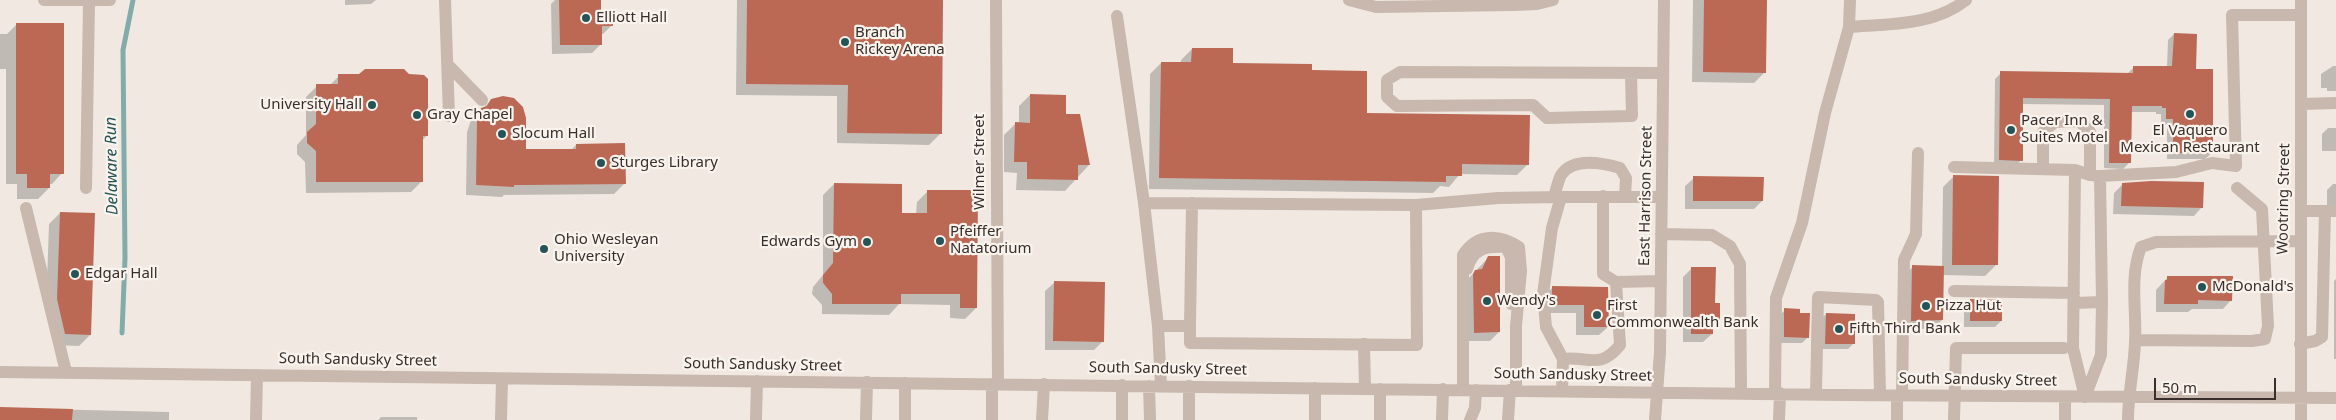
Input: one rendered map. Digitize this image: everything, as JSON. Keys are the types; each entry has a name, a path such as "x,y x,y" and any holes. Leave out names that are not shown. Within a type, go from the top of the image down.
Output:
{"street":[{"path":"44,0 110,1"},
{"path":"445,0 449,66 449,116"},
{"name":"Wilmer Street","path":"992,420 995,384 996,0"},
{"path":"1349,0 1376,7 1386,7 1538,4 1553,0"},
{"name":"East Harrison Street","path":"1655,420 1658,392 1661,281 1664,0"},
{"path":"1779,420 1776,298 1802,224 1826,113 1849,26 1850,0"},
{"path":"1849,26 1922,21 1955,8 1966,0"},
{"name":"Wootring Street","path":"2301,0 2301,420"},
{"path":"86,188 89,1"},
{"path":"1954,167 2075,170 2095,176 2176,172 2212,163 2236,166 2232,15 2301,15"},
{"path":"1117,16 1144,203 1158,326 1155,386 1150,420"},
{"path":"449,66 482,100"},
{"path":"1631,74 1632,116 1547,118 1533,105 1397,106 1387,97 1387,80 1400,72 1664,73"},
{"path":"2302,104 2336,103"},
{"path":"2043,169 2043,132 2055,122 2079,121 2090,132 2095,176 2102,302 2101,355 2085,397"},
{"path":"1897,420 1900,395 1904,260 1916,234 1918,153"},
{"path":"1562,391 1563,359 1546,328 1543,294 1562,174 1574,164 1592,164 1620,168 1626,178 1625,196"},
{"path":"2075,170 2073,348 2085,397"},
{"path":"2135,340 2252,341 2265,339 2268,326 2262,208 2237,188"},
{"path":"1603,196 1603,274 1616,282 1661,281"},
{"path":"1144,203 1416,205 1498,198 1662,197"},
{"path":"1192,203 1190,343 1417,345 1416,205"},
{"path":"26,208 66,372"},
{"path":"2300,344 2315,342 2322,337 2330,211 2301,211"},
{"path":"1661,234 1712,235 1730,246 1737,258 1740,264 1741,393"},
{"path":"1470,420 1475,408 1470,390 1462,328 1462,255 1470,244 1484,238 1506,238 1519,248 1521,271 1513,390 1508,420"},
{"path":"2128,420 2128,398 2135,340 2135,264 2141,247 2156,242 2300,242"},
{"path":"1563,359 1604,360 1612,355 1620,345 1616,282"},
{"path":"1954,291 2074,298 2102,302"},
{"path":"1816,394 1818,296 1876,300 1878,302 1880,395"},
{"path":"1158,326 1190,326"},
{"path":"1364,344 1365,389"},
{"path":"1954,420 1956,348 2064,348"},
{"name":"South Sandusky Street","path":"0,372 2128,398 2336,398"},
{"path":"256,420 257,375"},
{"path":"501,420 502,379"},
{"path":"756,420 757,381"},
{"path":"866,420 867,382"},
{"path":"905,383 905,420"},
{"path":"1042,420 1044,384"},
{"path":"1122,386 1122,420"},
{"path":"1189,386 1189,420"},
{"path":"1315,388 1315,420"},
{"path":"1380,389 1380,420"},
{"path":"1442,420 1443,390"},
{"path":"2065,397 2065,420"}],"building":[{"name":"Elliott Hall","path":"559,0 601,0 601,10 613,10 613,26 602,26 602,45 560,45"},
{"name":"Branch Rickey Arena","path":"747,0 943,0 942,134 847,133 848,85 746,84"},
{"path":"1704,0 1767,0 1766,73 1703,72"},
{"path":"16,23 64,23 64,174 50,174 50,188 27,188 27,174 16,174"},
{"path":"2174,33 2197,34 2196,69 2213,69 2213,154 2173,153 2173,119 2166,119 2166,108 2162,108 2162,106 2132,106 2131,163 2109,163 2110,99 2023,98 2023,161 1999,160 2000,71 2133,73 2133,66 2172,66"},
{"path":"1192,48 1233,48 1233,63 1312,64 1312,70 1367,71 1367,113 1530,115 1529,165 1462,164 1462,176 1446,176 1446,182 1159,178 1161,62 1191,62"},
{"name":"University Hall","path":"365,69 404,69 409,74 424,75 428,79 428,136 423,136 423,182 316,182 316,151 307,143 307,132 316,124 316,84 338,84 338,74 359,74"},
{"path":"1030,94 1066,95 1066,114 1080,114 1090,165 1078,165 1078,180 1027,179 1027,162 1014,162 1015,122 1030,123"},
{"name":"Slocum Hall","path":"503,96 514,98 523,107 526,118 526,149 576,149 576,144 625,143 626,184 514,185 514,187 476,185 477,120 481,108 487,106 491,99"},
{"path":"1953,175 1999,176 1998,265 1952,265"},
{"path":"1693,176 1764,177 1763,201 1693,201"},
{"path":"2151,181 2204,182 2203,208 2121,206 2122,183"},
{"path":"834,183 902,184 902,213 927,213 927,190 978,190 977,308 960,308 960,294 901,294 901,304 832,304 832,294 823,283 823,275 833,263"},
{"name":"Edgar Hall","path":"60,212 95,213 91,335 65,334 57,299"},
{"name":"Wendy's","path":"1488,256 1500,256 1500,332 1474,333 1473,274 1475,270 1482,269"},
{"path":"1912,265 1944,266 1943,320 1911,321"},
{"path":"1691,267 1716,267 1715,303 1720,303 1720,321 1713,321 1713,334 1691,334"},
{"path":"2167,276 2233,276 2232,301 2198,300 2198,304 2164,304 2165,280 2167,280"},
{"path":"1054,281 1105,282 1104,342 1053,341"},
{"path":"1552,286 1608,287 1609,327 1584,327 1584,305 1552,305"},
{"path":"1970,299 2002,300 2002,321 1970,321"},
{"path":"1784,308 1800,309 1800,313 1810,313 1809,338 1784,337"},
{"name":"Fifth Third Bank","path":"1826,313 1855,314 1855,344 1825,344"},
{"path":"0,407 73,409 72,420 0,420"}],"waterway":[{"name":"Delaware Run","path":"122,333 125,258 123,50 133,0"}],"place":[{"name":"Elliott Hall","path":"586,18"},
{"name":"Branch Rickey Arena","path":"845,42"},
{"name":"University Hall","path":"372,105"},
{"name":"El Vaquero Mexican Restaurant","path":"2190,114"},
{"name":"Gray Chapel","path":"417,115"},
{"name":"Pacer Inn & Suites Motel","path":"2011,130"},
{"name":"Slocum Hall","path":"502,134"},
{"name":"Sturges Library","path":"601,163"},
{"name":"Pfeiffer Natatorium","path":"940,241"},
{"name":"Edwards Gym","path":"867,242"},
{"name":"Ohio Wesleyan University","path":"544,249"},
{"name":"Edgar Hall","path":"75,274"},
{"name":"McDonald's","path":"2202,287"},
{"name":"Wendy's","path":"1487,301"},
{"name":"Pizza Hut","path":"1926,306"},
{"name":"First Commonwealth Bank","path":"1597,315"},
{"name":"Fifth Third Bank","path":"1839,329"}]}
